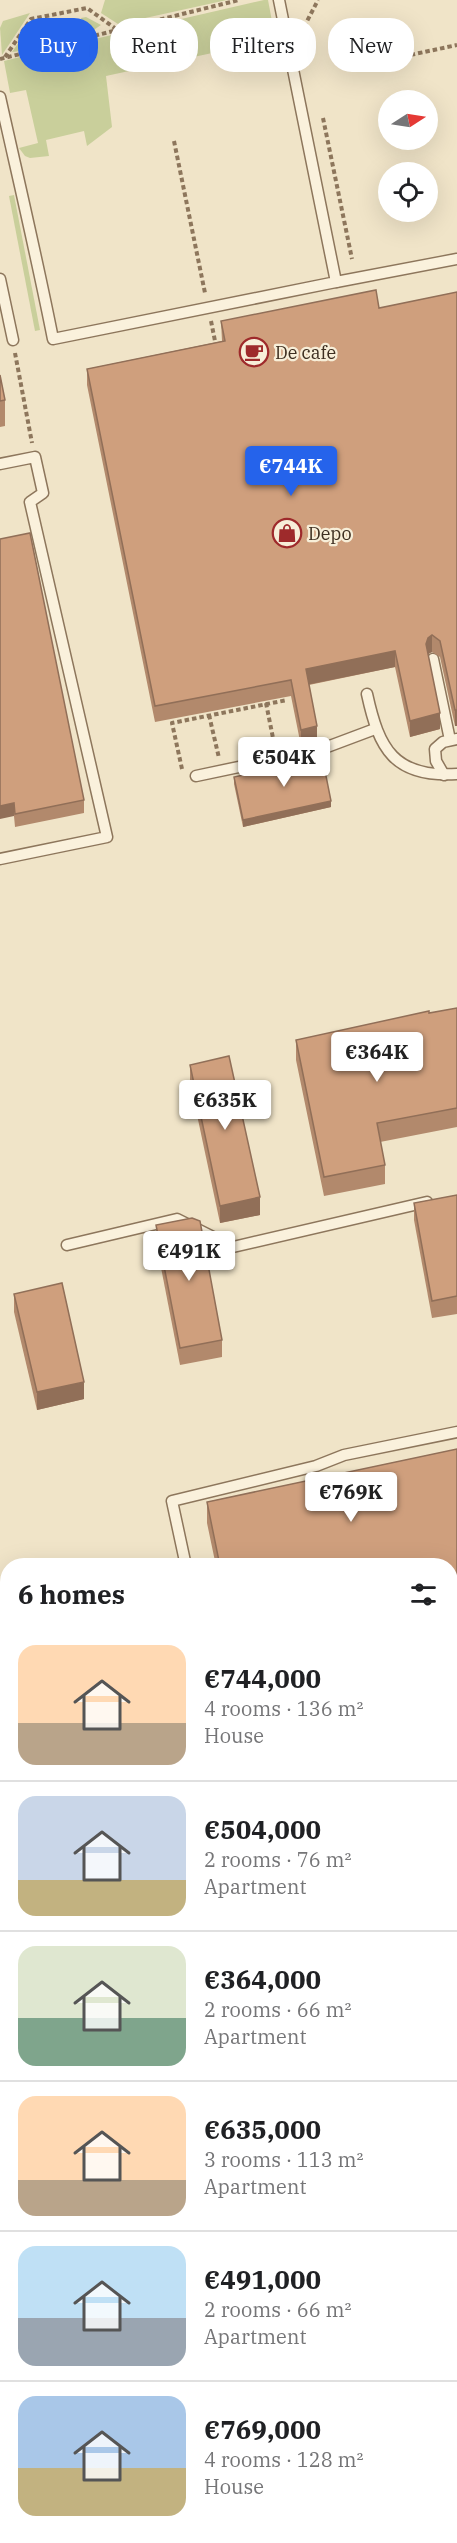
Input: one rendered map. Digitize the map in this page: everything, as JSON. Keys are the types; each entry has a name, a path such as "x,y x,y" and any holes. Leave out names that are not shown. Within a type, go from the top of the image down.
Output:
{"lane":[{"path":"279,0 336,282"},
{"path":"0,97 15,172 25,198 53,339 457,259"},
{"path":"0,279 13,340"},
{"path":"0,464 35,457 44,493 30,501 107,837 0,859"},
{"path":"433,659 454,740 443,742 435,749 436,761 444,775"},
{"path":"367,694 375,729 383,745 396,760 408,768 444,775 457,774"},
{"path":"196,776 319,750 375,729"},
{"path":"67,1245 177,1219 233,1247 435,1201"},
{"path":"184,1558 172,1501 316,1466 344,1455 457,1432"}],"path":[{"path":"163,18 239,0"},
{"path":"309,18 318,0"},
{"path":"2,58 32,19 87,8 110,25"},
{"path":"2,58 110,31"},
{"path":"414,54 457,45"},
{"path":"323,118 352,259"},
{"path":"174,141 216,348"},
{"path":"13,340 35,457"},
{"path":"264,694 278,759"},
{"path":"196,776 184,779 172,723 287,700"},
{"path":"207,706 222,770"}],"green space":[{"path":"105,0 227,0 145,18 110,19 101,13"},
{"path":"268,0 271,18 210,18 210,53 198,56 198,18 186,18"},
{"path":"30,13 27,18 18,18 18,31 2,55 0,28 3,21"},
{"path":"110,35 110,72 124,72 106,76 112,127 87,146 84,131 46,140 49,156 30,158 25,156 19,148 38,143 26,90 10,93 4,61 18,58 18,72 98,72 98,38"},
{"path":"18,44 18,51 12,52"},
{"path":"14,195 40,330 35,331 9,196"}],"building":[{"name":"Depo","path":"376,290 379,308 457,292 457,710 455,710 440,641 432,635 426,644 440,713 410,721 395,651 306,669 317,726 301,730 291,680 155,706 87,369 225,341 221,321"},
{"path":"0,375 5,400 0,401"},
{"path":"30,533 84,800 15,814 14,803 0,806 0,539"},
{"path":"321,751 331,801 243,820 234,777 305,762 303,755"},
{"path":"457,1008 457,1108 377,1123 385,1165 324,1177 296,1040 429,1011 429,1013"},
{"path":"229,1056 260,1197 220,1206 190,1065"},
{"path":"457,1195 457,1296 432,1301 414,1203"},
{"path":"192,1218 200,1221 222,1340 180,1348 156,1225"},
{"path":"62,1283 84,1382 37,1392 14,1294"},
{"path":"457,1449 457,1558 218,1558 207,1502"}],"place":[{"name":"De cafe","path":"254,352"},
{"name":"Depo","path":"287,533"}]}
